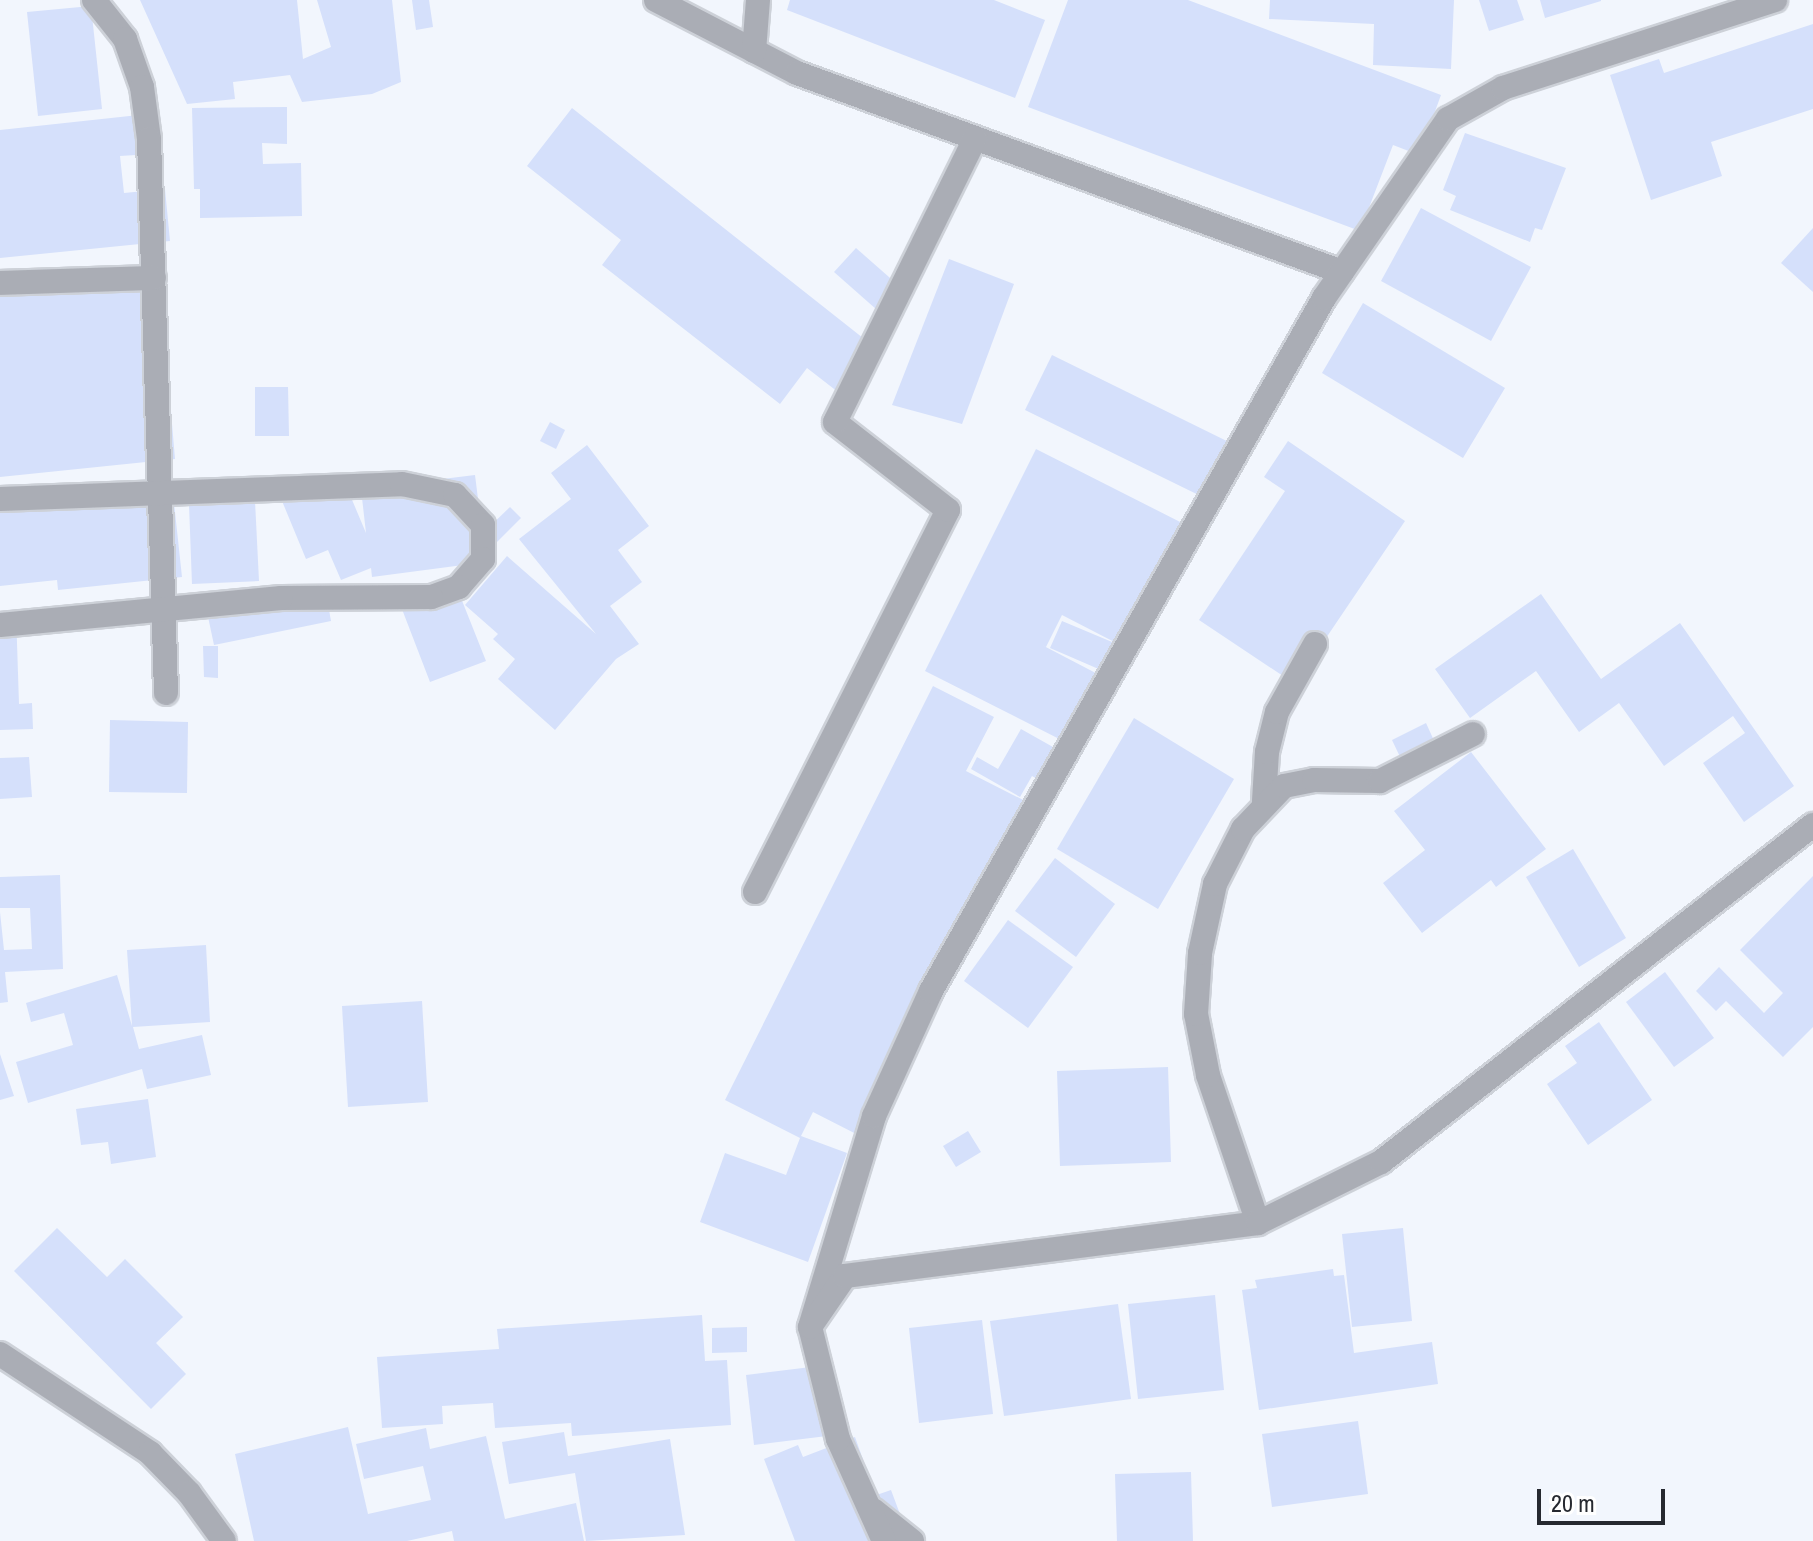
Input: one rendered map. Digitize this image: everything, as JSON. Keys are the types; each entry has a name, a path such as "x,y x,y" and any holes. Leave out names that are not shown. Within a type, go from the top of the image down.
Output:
{"street":[{"path":"94,0 125,39 142,87 149,139 166,693"},
{"path":"656,0 797,73 1342,272"},
{"path":"754,51 758,0"},
{"path":"884,1541 838,1439 810,1327 874,1116 931,991 1342,272 1448,119 1503,88 1775,0"},
{"path":"755,892 948,510 835,422 975,139"},
{"path":"0,283 154,278"},
{"path":"0,499 160,497 402,484 455,495 483,525 483,559 459,587 431,597 281,598 163,613 0,625"},
{"path":"1264,801 1267,752 1277,712 1315,644"},
{"path":"1258,1223 1208,1075 1196,1014 1200,953 1215,884 1243,829 1264,801 1284,786 1314,780 1380,781 1473,734"},
{"path":"810,1327 845,1276 1258,1223 1381,1162 1813,825"},
{"path":"0,1354 150,1453 189,1493 224,1541"},
{"path":"868,1506 912,1541"}],"building":[{"path":"140,0 297,0 303,59 331,47 317,0 392,0 401,82 372,94 302,102 290,75 233,82 235,99 187,104"},
{"path":"412,0 429,0 433,27 416,30"},
{"path":"790,0 994,0 1045,20 1015,98 787,10"},
{"path":"1068,0 1188,0 1441,95 1419,155 1393,145 1360,231 1028,107"},
{"path":"1270,0 1454,0 1451,69 1373,65 1374,24 1269,19"},
{"path":"1479,0 1517,0 1524,20 1489,31"},
{"path":"1540,0 1601,0 1601,1 1545,18"},
{"path":"91,6 102,109 38,116 27,12"},
{"path":"1813,24 1813,109 1711,142 1722,176 1651,200 1610,75 1659,59 1664,73"},
{"path":"287,107 287,144 262,143 263,164 301,163 302,216 200,218 200,189 194,189 192,108"},
{"path":"572,108 882,353 847,399 807,368 780,404 602,265 621,240 527,166"},
{"path":"148,114 152,154 120,156 124,193 165,189 170,241 0,258 0,130"},
{"path":"1465,133 1566,168 1542,230 1535,228 1530,242 1450,210 1456,196 1443,190"},
{"path":"1421,208 1531,267 1491,341 1381,281"},
{"path":"1813,228 1813,292 1781,263"},
{"path":"856,248 906,292 885,317 834,272"},
{"path":"949,259 1014,284 962,424 892,405"},
{"path":"160,281 175,459 0,477 0,292 19,290 19,296"},
{"path":"1363,303 1505,388 1463,458 1322,373"},
{"path":"1052,355 1243,449 1217,504 1025,410"},
{"path":"255,387 288,387 289,436 255,436"},
{"path":"550,422 565,430 556,449 540,441"},
{"path":"1288,441 1405,521 1295,684 1199,620 1285,491 1264,477"},
{"path":"587,445 649,526 618,550 642,582 610,606 639,644 616,659 555,730 498,679 515,659 493,639 498,634 465,605 507,556 596,634 519,539 571,499 551,473"},
{"path":"1036,449 1194,529 1117,677 1050,648 1062,621 1124,647 1062,615 1046,647 1042,645 1111,681 1077,748 925,671"},
{"path":"475,475 486,562 372,577 371,568 341,580 328,550 306,559 282,501 342,476 366,533 361,489"},
{"path":"172,484 182,577 58,590 57,580 0,586 0,501"},
{"path":"255,501 259,581 192,584 189,504"},
{"path":"510,507 521,518 495,544 484,532"},
{"path":"417,583 424,601 457,588 486,661 430,682 395,591"},
{"path":"325,588 331,621 214,645 207,612"},
{"path":"1541,594 1601,679 1680,623 1794,786 1744,822 1703,763 1745,733 1733,716 1664,766 1619,703 1579,732 1536,671 1470,718 1435,669"},
{"path":"16,612 19,704 32,703 33,729 0,730 0,613"},
{"path":"203,646 218,646 218,678 204,677"},
{"path":"933,686 994,717 966,771 1035,806 866,1139 813,1112 801,1136 847,1153 808,1262 700,1222 725,1153 786,1175 800,1138 725,1100"},
{"path":"1134,718 1234,779 1158,909 1057,849"},
{"path":"110,720 188,722 187,793 109,792"},
{"path":"1426,723 1436,745 1402,761 1392,740"},
{"path":"1021,729 1069,756 1051,787 1032,776 1020,797 971,769 977,757 998,769"},
{"path":"1471,752 1546,849 1496,887 1491,880 1422,933 1383,883 1425,850 1394,811"},
{"path":"29,757 32,797 0,799 0,758"},
{"path":"1573,849 1626,938 1579,967 1526,877"},
{"path":"1055,858 1115,904 1076,957 1015,911"},
{"path":"60,875 63,969 5,972 8,1002 0,1003 0,912 4,950 32,949 30,908 0,908 0,877"},
{"path":"1813,876 1813,1027 1783,1057 1726,1001 1716,1011 1696,991 1719,967 1764,1013 1783,993 1740,950"},
{"path":"1008,920 1073,967 1028,1028 964,981"},
{"path":"206,945 210,1022 133,1027 139,1049 202,1035 211,1075 147,1089 142,1069 28,1103 16,1062 73,1045 64,1013 31,1022 26,1003 117,975 132,1026 127,950"},
{"path":"1665,972 1714,1038 1674,1067 1626,1002"},
{"path":"422,1001 428,1102 348,1107 342,1006"},
{"path":"1599,1022 1652,1100 1588,1145 1547,1084 1577,1063 1565,1046"},
{"path":"0,1054 14,1096 0,1100"},
{"path":"1168,1067 1171,1162 1060,1166 1057,1071"},
{"path":"148,1099 156,1157 111,1164 108,1142 81,1145 76,1109"},
{"path":"968,1131 981,1152 956,1167 943,1146"},
{"path":"57,1228 107,1277 125,1259 183,1317 156,1343 186,1374 151,1409 14,1271"},
{"path":"1403,1228 1412,1321 1352,1327 1342,1234"},
{"path":"1333,1269 1334,1276 1344,1275 1354,1353 1432,1342 1438,1384 1259,1410 1242,1290 1257,1288 1255,1280"},
{"path":"1215,1295 1224,1390 1138,1399 1128,1304"},
{"path":"1118,1304 1131,1399 1004,1416 990,1321"},
{"path":"702,1315 705,1361 727,1360 731,1425 572,1436 571,1423 495,1428 493,1403 442,1406 443,1424 382,1428 377,1357 499,1349 497,1329"},
{"path":"982,1320 993,1414 919,1423 909,1328"},
{"path":"747,1327 747,1352 712,1353 712,1328"},
{"path":"819,1366 827,1436 754,1445 746,1375"},
{"path":"1358,1421 1368,1494 1272,1507 1262,1434"},
{"path":"348,1427 368,1514 431,1500 423,1466 364,1479 356,1444 426,1428 430,1449 486,1436 505,1519 576,1503 584,1541 454,1541 452,1531 407,1541 254,1541 235,1454"},
{"path":"564,1432 568,1456 670,1439 685,1535 586,1541 575,1473 509,1484 502,1442"},
{"path":"855,1437 866,1468 852,1473 862,1500 891,1490 910,1541 795,1541 764,1459 798,1445 803,1457"},
{"path":"1191,1472 1193,1541 1117,1541 1115,1474"}]}
